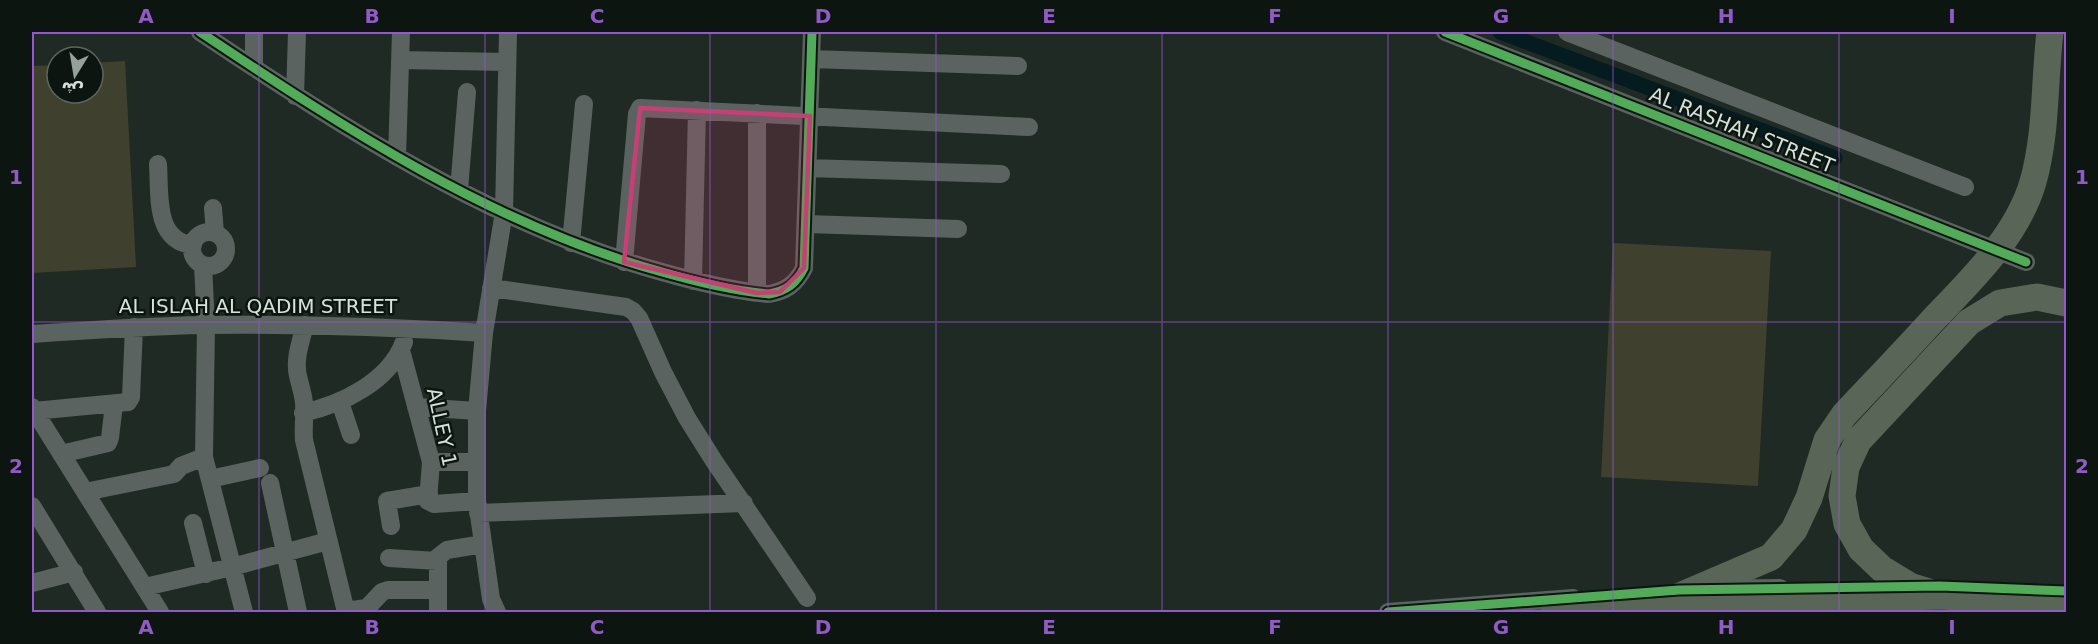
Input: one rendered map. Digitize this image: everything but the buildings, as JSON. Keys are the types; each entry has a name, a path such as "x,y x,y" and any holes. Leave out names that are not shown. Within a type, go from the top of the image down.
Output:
{"highway":[{"path":"1659,605 1771,557 1794,530 1809,498 1827,440 1844,415 1970,281 1998,247 2018,217 2033,184 2041,149 2050,32"},
{"path":"1939,596 1910,586 1882,569 1861,549 1847,524 1842,496 1846,467 1858,441 1969,322 2000,303 2037,297 2067,303"},
{"path":"1554,612 1659,605 1939,596 2067,602"}],"street":[{"path":"203,32 296,96 397,157 504,212 571,243 624,262 693,281 757,293 780,292 790,287 804,268 812,32"},
{"path":"254,32 254,68"},
{"path":"296,96 297,32"},
{"path":"397,157 401,32"},
{"path":"497,612 491,599 477,507 475,462 484,333 504,212 508,32"},
{"name":"AL RASHAH STREET","path":"1444,32 2026,262"},
{"name":"AL RASHAH STREET","path":"1567,32 1965,187"},
{"path":"812,59 1018,66"},
{"path":"400,60 507,62"},
{"path":"459,190 467,92"},
{"path":"571,243 584,104"},
{"path":"624,262 637,111 643,107 1029,127"},
{"path":"693,281 697,110"},
{"path":"757,113 757,293"},
{"path":"158,164 166,231 172,239 182,244 193,245"},
{"path":"808,168 1001,174"},
{"path":"213,208 215,233"},
{"path":"807,224 958,230"},
{"path":"209,232 215,233 226,246 224,257 215,265 203,265 194,257 193,245 198,236 209,232"},
{"path":"203,265 206,325 204,457 244,612"},
{"path":"491,288 626,307 633,311 639,318 687,418 807,598"},
{"name":"AL ISLAH AL QADIM STREET","path":"32,334 206,325 305,325 484,333"},
{"path":"305,325 297,360 297,375 302,389 304,440 345,611 367,608 382,592 388,590 437,590"},
{"path":"135,327 131,397 125,403 33,409 160,612"},
{"path":"303,413 340,402 374,380 401,350 409,328"},
{"name":"ALLEY 1","path":"401,350 431,462 428,501 432,504 477,507"},
{"path":"340,402 351,435"},
{"path":"61,454 108,443 114,404"},
{"path":"416,407 477,411"},
{"path":"85,492 174,474 181,466 204,457"},
{"path":"431,462 475,462"},
{"path":"210,480 265,476 298,612"},
{"path":"391,526 387,501 429,494"},
{"path":"477,507 744,503"},
{"path":"32,506 97,612"},
{"path":"193,523 206,574"},
{"path":"145,587 206,574 328,541"},
{"path":"438,612 437,561 440,554 447,550 483,544"},
{"path":"389,558 437,561"},
{"path":"32,583 74,572"},
{"path":"1388,612 1679,590 1929,586 2066,591"}],"highlighted area":[{"path":"640,108 810,116 804,268 780,292 757,293 624,262"}],"green space":[{"path":"125,61 136,267 32,273 32,66 45,65 45,105 105,105 105,62"},
{"path":"1613,243 1771,251 1758,486 1601,477"}],"waterway":[{"path":"1500,32 1835,158"}],"cycle path":[{"path":"200,32 365,138 422,171 539,229 662,272 715,286 769,294 790,286 804,268 812,32"},
{"path":"1445,32 2026,262"},
{"path":"1388,612 1679,590 1940,586 2066,591"}]}
